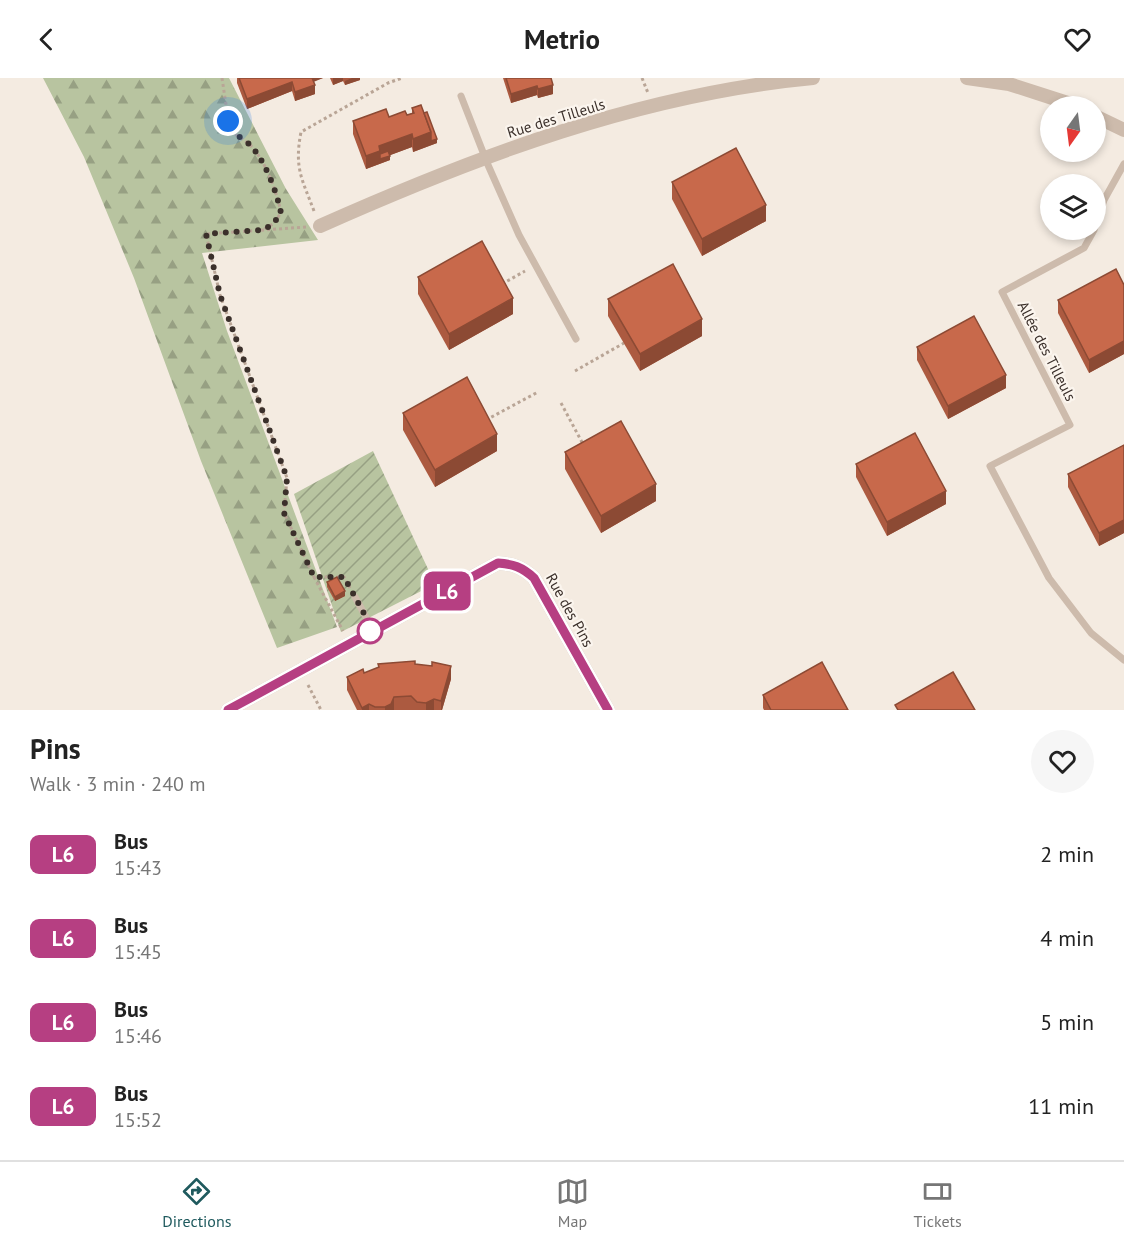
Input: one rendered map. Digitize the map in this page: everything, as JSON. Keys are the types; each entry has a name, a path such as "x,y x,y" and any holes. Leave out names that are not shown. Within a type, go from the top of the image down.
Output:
{"street":[{"name":"Rue des Tilleuls","path":"320,226 405,188 485,157 570,129 712,93 813,78"},
{"path":"967,78 1009,84 1046,96"},
{"path":"1106,121 1124,130"},
{"name":"Rue des Pins","path":"228,710 498,563 523,568 534,578 608,710"}],"lane":[{"path":"461,96 519,235 576,339"},
{"name":"Allée des Tilleuls","path":"1106,196 1124,164"},
{"name":"Allée des Tilleuls","path":"1088,240 1084,248 1002,292 1070,425 990,466 1049,578 1091,633 1124,660"},
{"path":"355,597 373,630"}],"path":[{"path":"222,78 230,131 250,145 266,170 279,199 281,213 273,224 263,230"},
{"path":"350,643 314,577 284,513 287,478 220,295 206,234 320,226 300,174 297,154 302,132 388,83 402,78"},
{"path":"498,286 536,265"},
{"path":"575,371 624,343"},
{"path":"482,422 538,392"},
{"path":"561,403 584,447"},
{"path":"314,577 344,577 355,597"},
{"path":"300,670 321,710"}],"green space":[{"path":"43,78 229,78 286,189 318,240 202,253 227,331 337,627 277,648 201,461 134,278 84,157"},
{"path":"373,451 435,584 341,632 294,494"}],"building":[{"path":"239,78 312,78 315,85 295,92 292,82 247,99"},
{"path":"506,78 551,78 553,85 538,89 537,86 511,94"},
{"path":"421,105 431,132 413,139 412,134 379,146 380,151 366,156 353,121 386,109 389,117 405,111 407,115 414,113 412,108"},
{"path":"427,112 437,139 431,141 431,132 424,113"},
{"path":"736,148 766,205 702,239 672,182"},
{"path":"388,151 390,156 380,159 380,154"},
{"path":"482,241 513,298 449,334 418,277"},
{"path":"673,264 702,319 640,354 608,299"},
{"path":"1116,269 1124,285 1124,341 1089,360 1058,300"},
{"path":"974,316 1006,375 948,406 917,347"},
{"path":"467,377 497,434 435,470 403,413"},
{"path":"621,421 656,484 601,516 565,452"},
{"path":"915,433 946,491 887,522 856,464"},
{"path":"1124,445 1124,520 1099,533 1068,474"},
{"path":"337,577 345,591 335,597 327,582"},
{"path":"415,661 415,664 432,666 432,662 451,666 441,701 434,699 426,703 417,702 411,696 394,697 391,704 385,707 375,707 369,704 362,708 347,677 363,669 364,673 379,667 378,664"},
{"path":"822,662 848,710 771,710 763,695"},
{"path":"953,672 975,710 898,710 895,705"}],"bus line":[{"name":"L6","path":"228,710 498,563 523,568 534,578 608,710"}],"route":[{"path":"228,121 230,131 250,145 266,170 279,199 281,213 273,224 263,230 206,234 220,295 287,478 284,513 314,577 344,577 373,630 370,631"}]}
